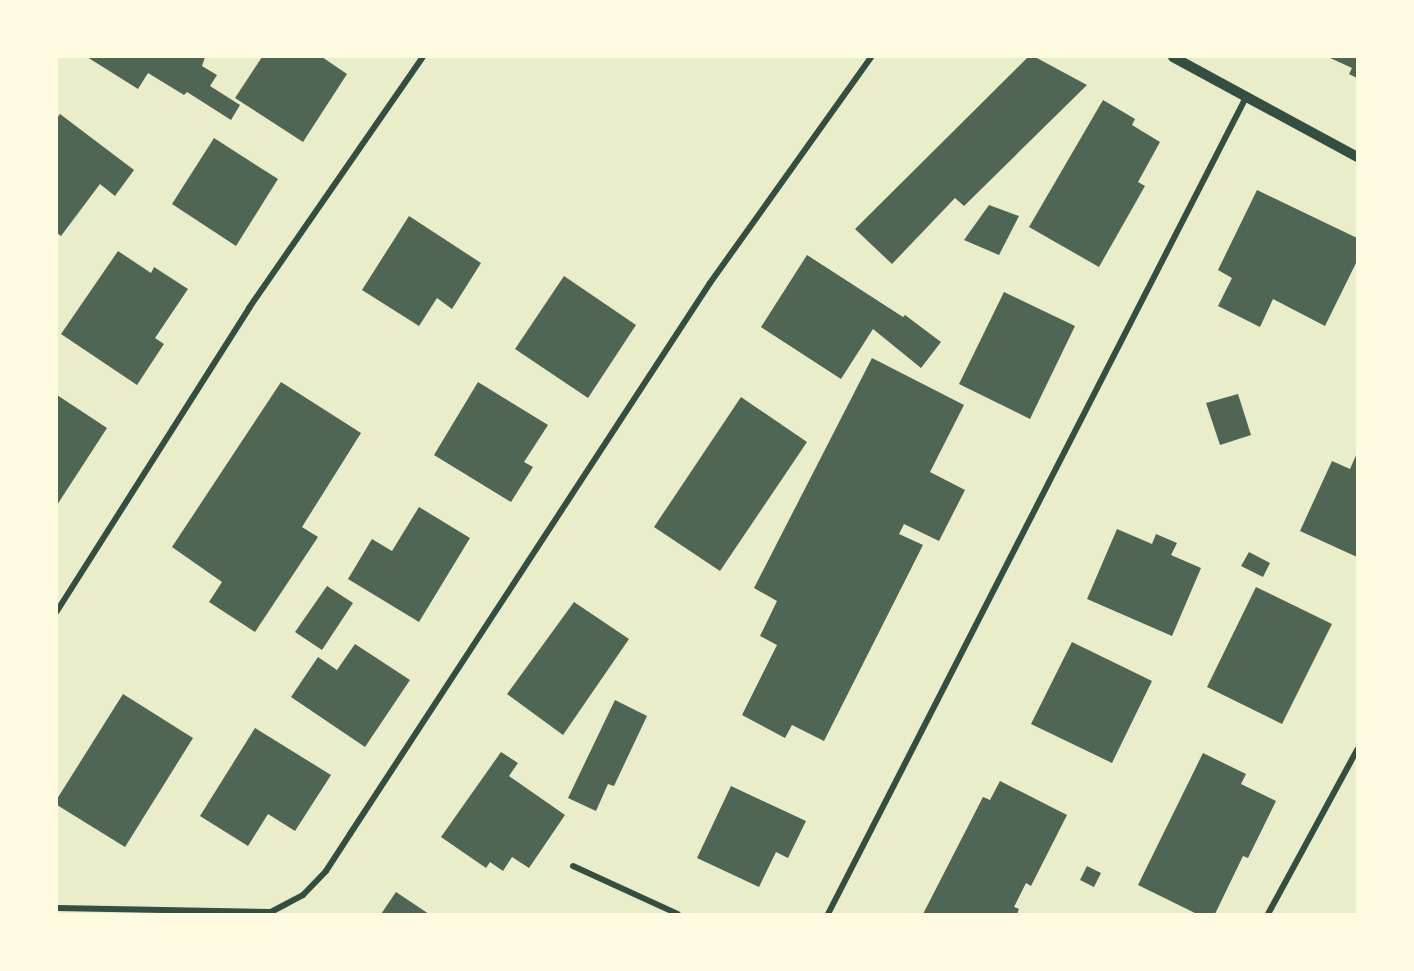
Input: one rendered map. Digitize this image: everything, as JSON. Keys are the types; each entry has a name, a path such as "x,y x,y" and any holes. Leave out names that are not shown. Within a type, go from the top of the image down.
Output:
{"street":[{"path":"57,611 249,308 423,57"},
{"path":"57,908 271,912 303,895 326,871 710,283 871,57"},
{"path":"1173,57 1357,156"},
{"path":"828,914 1246,97"},
{"path":"1268,914 1357,750"},
{"path":"573,866 678,914"}],"building":[{"path":"87,57 205,57 202,66 217,75 210,86 240,105 231,120 187,92 184,95 148,73 138,89"},
{"path":"262,57 322,57 347,74 303,142 235,98"},
{"path":"1028,57 1035,57 1087,85 964,206 955,198 892,264 855,229"},
{"path":"1328,57 1357,57 1357,78 1349,74 1352,68"},
{"path":"1103,100 1135,119 1132,125 1160,142 1138,182 1145,186 1099,267 1029,227"},
{"path":"60,114 134,170 115,196 100,184 61,236 57,233 57,118"},
{"path":"214,138 278,179 236,246 172,204"},
{"path":"1257,190 1357,238 1357,261 1325,326 1273,299 1260,327 1218,306 1232,278 1218,270"},
{"path":"989,205 1019,216 999,255 964,240"},
{"path":"409,216 481,263 452,309 437,298 419,326 362,290"},
{"path":"118,251 151,273 154,267 188,289 155,338 164,344 137,385 61,334"},
{"path":"807,255 903,317 905,315 941,342 921,368 873,329 841,379 761,327"},
{"path":"564,276 636,325 588,398 515,349"},
{"path":"1004,292 1075,326 1030,419 959,384"},
{"path":"872,358 964,405 930,472 965,490 939,541 904,524 899,534 923,545 824,741 792,725 785,738 742,715 777,645 760,636 777,601 754,588"},
{"path":"281,382 361,433 302,527 318,537 255,632 209,602 222,582 172,547"},
{"path":"478,382 548,425 524,462 533,467 511,502 434,455"},
{"path":"1238,394 1251,435 1220,445 1206,403"},
{"path":"57,395 107,428 57,505"},
{"path":"741,397 807,442 720,571 654,527"},
{"path":"1357,453 1357,557 1300,531 1332,461 1350,469"},
{"path":"419,507 470,538 419,622 348,579 372,539 392,551"},
{"path":"1117,529 1152,544 1156,534 1177,543 1171,555 1201,568 1172,636 1087,599"},
{"path":"1249,552 1270,563 1263,577 1241,566"},
{"path":"327,586 353,603 322,650 295,632"},
{"path":"1256,587 1332,624 1282,724 1207,687"},
{"path":"574,602 629,639 563,735 507,694"},
{"path":"1072,642 1152,681 1112,763 1031,724"},
{"path":"355,644 410,680 365,747 291,697 318,657 337,670"},
{"path":"123,694 193,738 125,847 57,805 57,799"},
{"path":"615,700 647,716 614,786 608,784 596,811 568,798"},
{"path":"255,728 331,775 295,831 268,814 248,846 200,816"},
{"path":"501,752 518,763 509,776 565,815 529,868 512,857 503,871 490,862 486,868 441,837"},
{"path":"1203,753 1246,774 1241,784 1276,801 1248,858 1243,856 1215,914 1197,914 1138,885"},
{"path":"1000,781 1067,815 1031,886 1026,883 1014,907 1019,909 1017,914 923,914 983,797 990,800"},
{"path":"731,786 806,821 788,858 776,852 759,887 697,858"},
{"path":"1087,866 1101,873 1094,887 1080,880"},
{"path":"396,892 429,914 381,914"}]}
